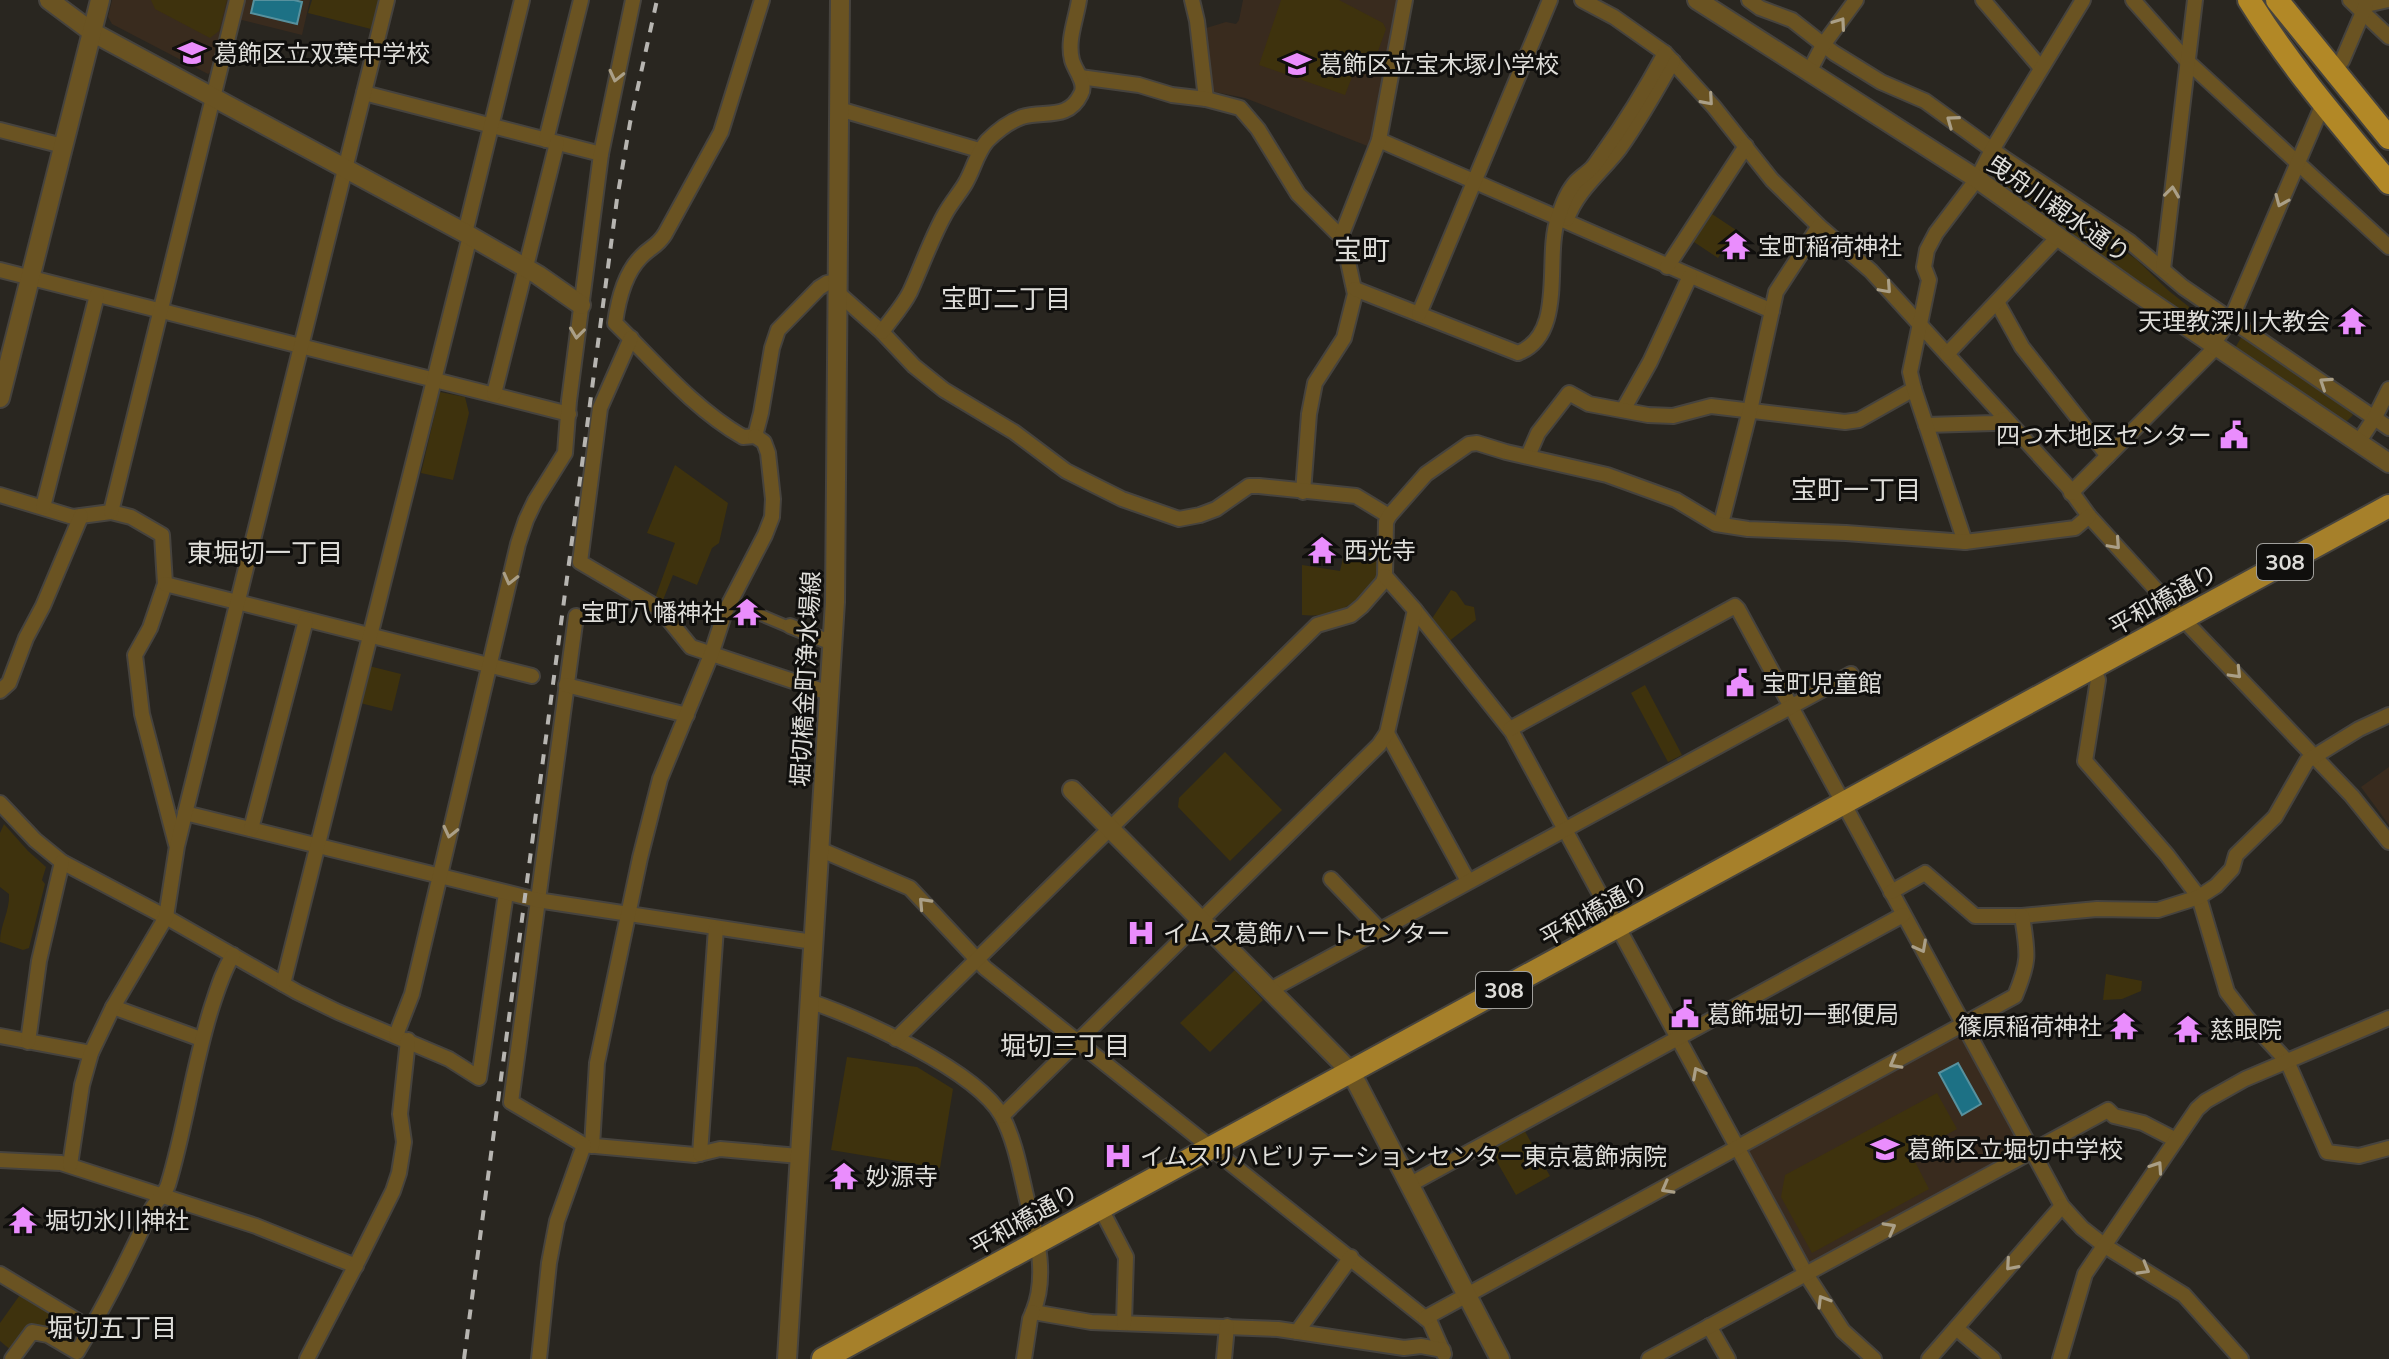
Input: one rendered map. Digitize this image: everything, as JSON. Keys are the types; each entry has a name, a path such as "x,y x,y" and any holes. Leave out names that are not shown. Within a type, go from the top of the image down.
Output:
{"highway":[{"path":"2250,0 2273,39 2332,82 2389,117"},
{"path":"2277,0 2389,164"},
{"path":"2284,0 2389,183"},
{"path":"2332,82 2389,138"}],"main road":[{"name":"平和橋通り","path":"823,1359 2389,506"}],"street":[{"path":"49,0 92,32 525,267 581,305"},
{"path":"0,398 100,0"},
{"path":"111,512 237,0"},
{"path":"70,1165 82,1085 91,1053 113,1007 166,917 177,846 387,0"},
{"path":"283,984 435,379 522,0"},
{"path":"494,394 525,267 581,0"},
{"path":"307,1359 393,1191 401,1167 404,1142 400,1114 402,1038 526,520 535,501 564,459 601,154 633,0"},
{"path":"539,1359 555,1232 588,1145 597,1063 660,779 711,655 725,612 772,517 773,499 764,442 755,436 743,437 730,430 673,382 615,323 619,294 640,257 657,245 665,234 721,132 762,0"},
{"name":"堀切橋金町浄水場線","path":"787,1359 832,643 836,531 840,0"},
{"path":"882,332 909,293 926,252 947,210 966,182 979,150 996,132 1021,118 1033,114 1058,114 1082,93 1083,85 1071,50 1071,33 1079,0"},
{"path":"1192,0 1200,36 1206,99"},
{"path":"1303,492 1309,414 1315,383 1344,338 1355,289 1342,234 1379,140 1405,0"},
{"path":"1419,314 1550,0"},
{"path":"1582,0 1614,17 1669,57 1772,180 1871,271 2068,487 2089,516 2182,618 2352,796 2389,842"},
{"name":"曳舟川親水通り","path":"1697,0 1977,179 2389,463"},
{"path":"1749,0 1760,8 1792,20 1823,45 1881,82 1925,101 1992,150 2130,242 2183,287 2389,428"},
{"path":"1809,72 1823,45 1856,0"},
{"path":"1983,0 2041,68"},
{"path":"1965,542 1910,372 1929,280 1924,267 1927,250 1936,233 1977,179 2083,0"},
{"path":"2133,0 2187,61 2389,247"},
{"path":"2163,269 2195,0"},
{"path":"2350,0 2365,6 2389,37"},
{"path":"2365,6 2388,0"},
{"path":"2071,493 2215,345 2231,319 2365,6"},
{"path":"1355,289 1518,353 1523,351 1544,331 1552,294 1551,260 1562,220 1643,114 1669,57"},
{"path":"1080,77 1139,85 1172,95 1206,99 1240,108 1258,129 1298,194 1337,233 1342,234"},
{"path":"364,93 601,154"},
{"path":"839,109 979,150"},
{"path":"0,130 63,146"},
{"path":"1379,140 1772,311"},
{"path":"1667,267 1746,146"},
{"path":"1721,524 1776,292 1819,226"},
{"path":"1947,354 2059,236"},
{"path":"0,270 569,414"},
{"path":"1623,410 1650,362 1690,276"},
{"path":"755,436 767,368 778,330 827,283 838,287 914,366 944,390 1014,432 1066,471 1139,507 1179,519 1200,515 1216,509 1249,486 1356,496 1389,516"},
{"path":"43,507 97,295"},
{"path":"1997,302 2022,347 2108,456"},
{"path":"631,338 600,408 580,562 660,609 691,647 829,693"},
{"path":"1528,456 1538,433 1569,393 1589,404 1673,416 1711,406 1845,422 1859,420 1914,389"},
{"path":"2358,443 2389,389"},
{"path":"1926,425 1994,423 2005,419"},
{"path":"896,1039 1317,625 1351,615 1372,596 1385,576 1386,522 1389,516 1426,474 1469,444 1607,475 1676,500 1721,524 1748,529 1965,542 2075,528 2089,516"},
{"path":"0,495 73,517 111,512 131,517 162,535 165,584 150,628 135,655 142,714 177,846"},
{"path":"0,691 9,683 81,516"},
{"path":"1385,576 1510,729 1806,1274 1843,1331 1874,1359"},
{"path":"165,584 532,676"},
{"path":"1510,729 1735,606 2062,1206 2082,1228 2105,1246 2184,1295 2241,1359"},
{"path":"1002,1116 1379,745 1387,733 1415,610"},
{"path":"756,613 832,643"},
{"path":"576,616 511,1102 588,1145 700,1154 720,1149 799,1156"},
{"path":"251,829 306,620"},
{"path":"2094,667 2098,680 2085,761 2175,864 2199,897 2227,992 2287,1061 2327,1152 2359,1156 2389,1148"},
{"path":"1270,990 1851,674"},
{"path":"566,685 687,715"},
{"path":"1891,892 1925,873 1975,916 2022,916 2097,909 2158,910 2199,897 2224,878 2232,869 2236,855 2275,817 2301,771 2314,755 2389,715"},
{"path":"1387,733 1468,881"},
{"path":"1072,790 1351,1072 1500,1359"},
{"path":"0,803 35,840 62,862 283,984 338,1012 449,1059 479,1078 506,893"},
{"path":"185,813 537,900 813,942"},
{"path":"819,849 910,888 977,960 1430,1322 1443,1355"},
{"path":"28,1042 39,961 62,862"},
{"path":"1331,879 1380,930"},
{"path":"1409,1185 1903,915"},
{"path":"1425,1318 2015,996 2028,954 2022,916"},
{"path":"700,1154 716,928"},
{"path":"12,1359 32,1332 48,1335 77,1352 91,1329 156,1199 166,1190 180,1142 201,1039 224,970 233,955"},
{"path":"809,1001 848,1015 930,1056 973,1085 1002,1116 1038,1242 1039,1284 1024,1359"},
{"path":"113,1007 201,1039"},
{"path":"2060,1359 2085,1274 2197,1109 2245,1079 2389,1018"},
{"path":"0,1036 91,1053"},
{"path":"1649,1359 2108,1110 2114,1116 2143,1123 2176,1140"},
{"path":"0,1160 52,1161 70,1165 256,1226 356,1266"},
{"path":"1929,1359 2062,1206"},
{"path":"1100,1207 1126,1257 1124,1323"},
{"path":"1297,1332 1351,1257"},
{"path":"0,1274 91,1329"},
{"path":"1033,1312 1091,1322 1227,1326 1297,1332 1404,1348 1421,1346 1443,1355"},
{"path":"1224,1359 1227,1326"},
{"path":"1709,1326 1728,1359"},
{"path":"1956,1328 1993,1359"}],"shaded area":[{"name":"葛飾区立双葉中学校","path":"112,0 310,0 302,35 226,16 212,71 208,74 112,24 108,17"},
{"path":"151,0 227,0 219,31 210,38 155,9"},
{"path":"312,0 379,0 371,29 308,13"},
{"name":"葛飾区立宝木塚小学校","path":"1243,0 1400,0 1370,147 1245,98 1210,91 1203,29 1226,22 1236,24"},
{"path":"1281,0 1339,0 1383,23 1386,29 1372,68 1357,64 1345,95 1259,65"},
{"path":"1996,167 2136,259 2203,318 2204,324 1996,183 1989,177 1989,170"},
{"path":"1709,212 1736,230 1718,258 1691,240"},
{"path":"2242,336 2353,415 2347,421 2342,420 2238,353 2235,348"},
{"path":"440,392 465,397 469,413 453,480 421,473"},
{"path":"675,465 728,503 719,543 712,548 697,585 673,575 661,605 654,601 675,543 647,533"},
{"path":"1346,546 1378,551 1377,578 1362,595 1345,607 1326,614 1302,615 1302,565 1340,571"},
{"path":"1451,590 1465,605 1474,607 1476,620 1448,642 1431,620"},
{"path":"369,666 401,674 392,711 360,703"},
{"path":"1645,685 1682,755 1668,762 1631,693"},
{"path":"1225,752 1282,810 1230,861 1178,807 1179,798"},
{"path":"2389,767 2389,825 2361,787"},
{"path":"4,824 46,867 42,880 45,884 29,948 23,950 0,942 9,900 9,894 0,887 0,833"},
{"path":"1235,970 1263,1000 1210,1052 1180,1023"},
{"path":"2106,974 2142,981 2141,991 2122,999 2103,1000"},
{"name":"葛飾区立堀切中学校","path":"1956,1036 1965,1038 2022,1143 2020,1151 1815,1262 1807,1261 1749,1154 1751,1147"},
{"path":"847,1057 917,1067 953,1089 940,1168 831,1150"},
{"path":"1937,1093 1957,1129 1911,1154 1929,1189 1812,1253 1781,1197 1785,1175"},
{"path":"1523,1128 1550,1176 1516,1195 1489,1148"},
{"path":"22,1292 56,1312 46,1330 36,1325 30,1326 12,1351 0,1341 0,1323"}],"water":[{"path":"254,0 302,2 297,24 251,13"},
{"path":"1958,1063 1981,1104 1962,1115 1939,1073"}],"railway":[{"path":"464,1359 617,199 657,0"}],"place":[{"name":"葛飾区立双葉中学校","path":"192,53"},
{"name":"葛飾区立宝木塚小学校","path":"1297,64"},
{"name":"宝町稲荷神社","path":"1736,246"},
{"name":"天理教深川大教会","path":"2352,321"},
{"name":"四つ木地区センター","path":"2234,435"},
{"name":"西光寺","path":"1322,550"},
{"name":"宝町八幡神社","path":"747,612"},
{"name":"宝町児童館","path":"1740,683"},
{"name":"イムス葛飾ハートセンター","path":"1141,933"},
{"name":"葛飾堀切一郵便局","path":"1685,1014"},
{"name":"篠原稲荷神社","path":"2124,1026"},
{"name":"慈眼院","path":"2188,1029"},
{"name":"葛飾区立堀切中学校","path":"1885,1149"},
{"name":"イムスリハビリテーションセンター東京葛飾病院","path":"1118,1156"},
{"name":"妙源寺","path":"844,1176"},
{"name":"堀切氷川神社","path":"23,1220"}],"district":[{"name":"宝町","path":"1362,249"},
{"name":"宝町二丁目","path":"1006,298"},
{"name":"宝町一丁目","path":"1856,489"},
{"name":"東堀切一丁目","path":"265,552"},
{"name":"堀切三丁目","path":"1065,1045"},
{"name":"堀切五丁目","path":"112,1327"}]}
